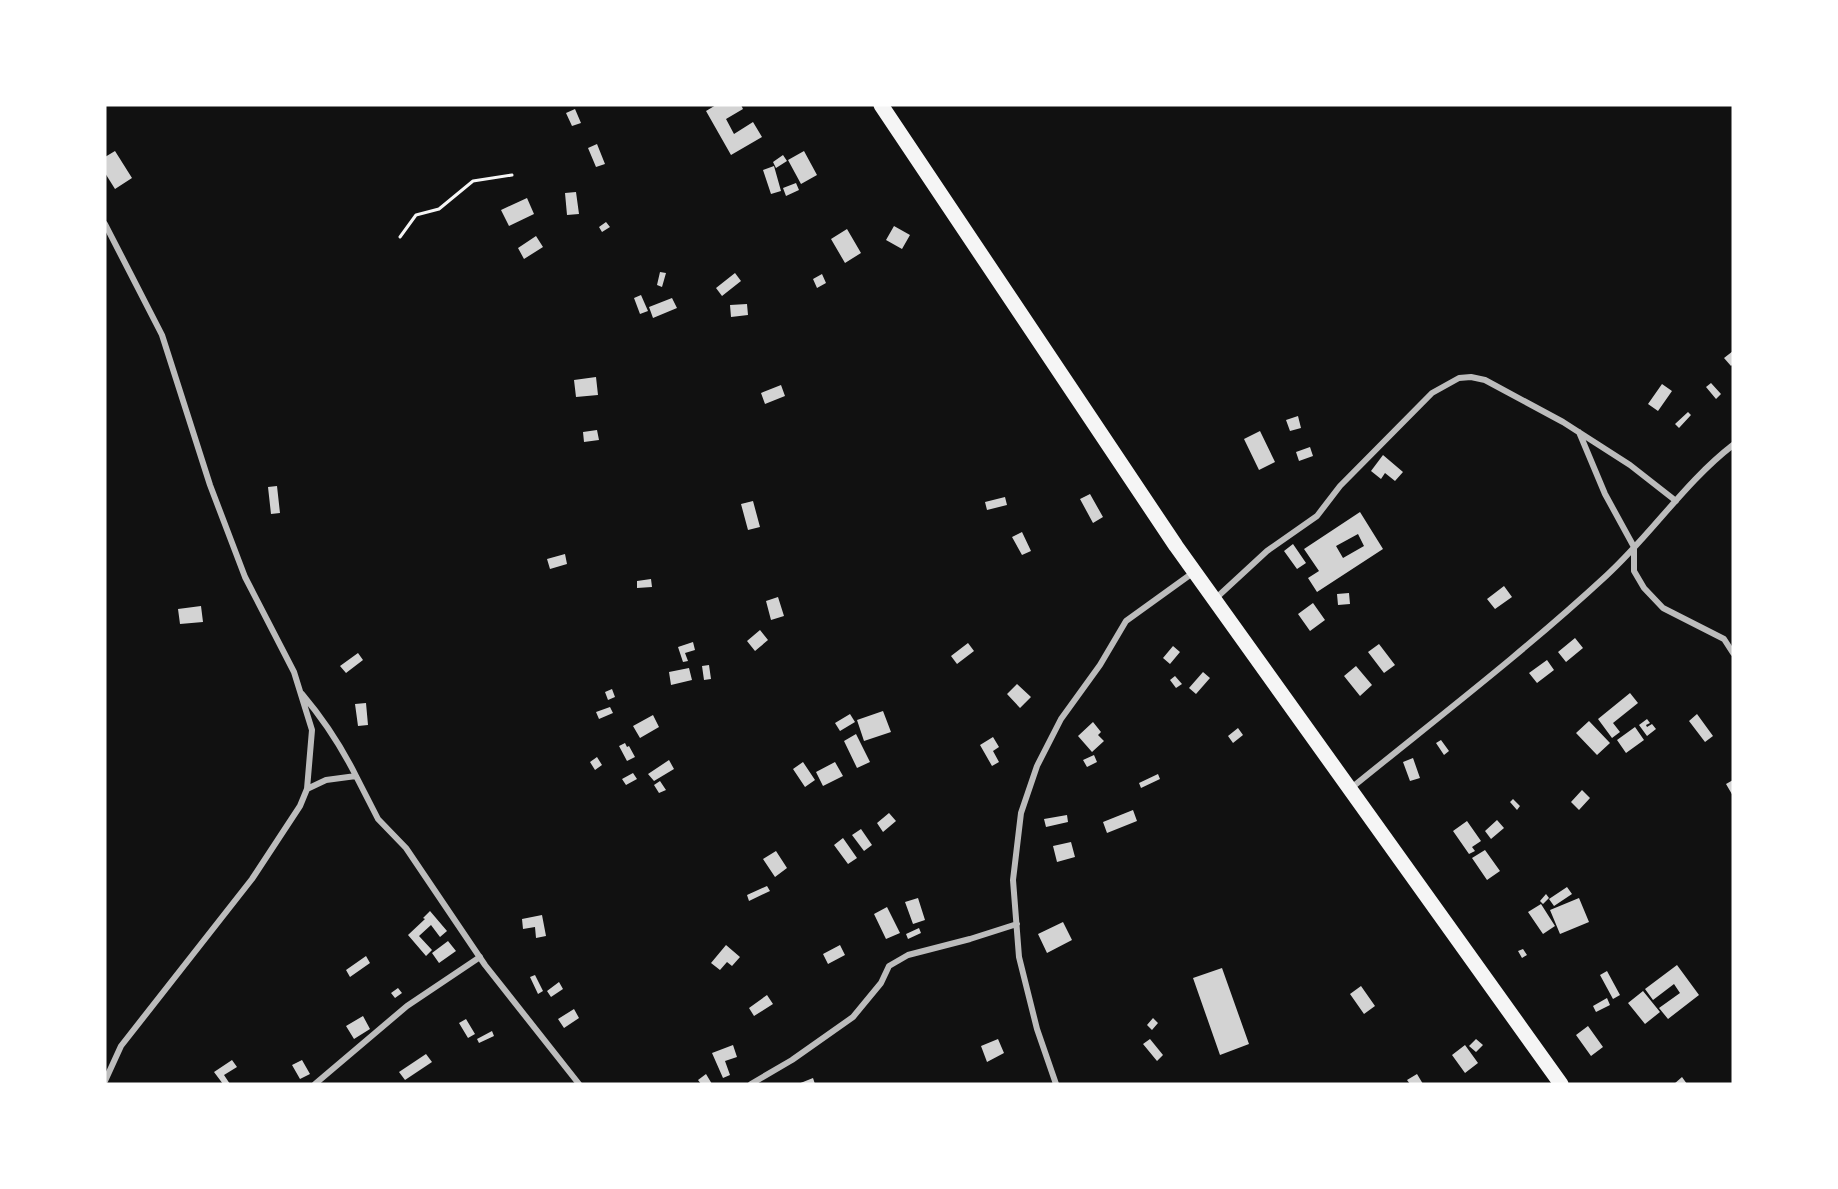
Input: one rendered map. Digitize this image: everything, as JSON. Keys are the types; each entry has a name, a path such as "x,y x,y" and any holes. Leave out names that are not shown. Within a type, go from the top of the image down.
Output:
{"highway":[{"path":"881,105 1194,572 1561,1084"}],"street":[{"path":"105,224 162,335 210,484 245,577 294,672 312,730 307,789 300,806 252,879 121,1046 105,1081"},
{"path":"1214,600 1267,551 1317,516 1340,486 1432,393 1459,378 1471,377 1485,380 1579,431 1630,465 1676,501"},
{"path":"1579,431 1605,494 1634,547 1634,570 1644,588 1663,608 1724,639 1733,653"},
{"path":"1350,789 1534,639 1608,575 1722,453 1733,445"},
{"path":"1056,1084 1037,1029 1019,957 1013,880 1022,813 1037,766 1061,719 1100,665 1126,621 1194,572"},
{"path":"300,692 339,742 378,819 406,848 480,957 579,1084"},
{"path":"307,789 326,780 356,776"},
{"path":"751,1084 792,1060 853,1017 881,983 889,966 908,955 1017,924"},
{"path":"315,1084 407,1006 480,957"}],"path":[{"path":"400,237 416,215 439,209 473,182 512,175"}],"building":[{"path":"716,105 741,105 743,109 726,119 734,134 753,122 762,137 731,155 706,111"},
{"path":"575,109 581,123 572,126 566,113"},
{"path":"597,144 605,164 596,167 588,148"},
{"path":"115,151 132,178 115,189 105,173 105,157"},
{"path":"804,151 817,175 801,184 788,160"},
{"path":"783,155 787,161 776,168 773,162"},
{"path":"774,166 781,191 771,194 763,170"},
{"path":"796,183 799,190 786,196 783,188"},
{"path":"576,192 579,214 567,215 565,193"},
{"path":"527,198 534,214 509,226 501,210"},
{"path":"606,222 610,227 602,232 599,227"},
{"path":"894,226 910,235 902,249 886,240"},
{"path":"847,229 861,253 845,263 831,239"},
{"path":"536,236 543,247 524,259 518,248"},
{"path":"660,272 666,273 662,287 657,285"},
{"path":"735,273 741,281 722,296 716,288"},
{"path":"822,274 826,283 817,288 813,279"},
{"path":"641,295 648,311 640,314 634,298"},
{"path":"672,298 677,308 653,318 649,307"},
{"path":"747,304 748,315 731,317 730,305"},
{"path":"1733,351 1733,364 1731,366 1724,358"},
{"path":"596,377 598,395 576,397 574,380"},
{"path":"1711,383 1721,394 1716,399 1706,387"},
{"path":"1662,384 1672,391 1658,411 1648,404"},
{"path":"781,385 785,396 765,404 761,393"},
{"path":"1688,412 1691,415 1679,428 1675,424"},
{"path":"1298,416 1301,428 1290,431 1286,420"},
{"path":"597,430 599,440 584,442 583,432"},
{"path":"1260,431 1275,462 1259,470 1244,439"},
{"path":"1310,447 1313,456 1299,461 1296,452"},
{"path":"1383,455 1403,472 1395,481 1385,473 1381,479 1371,471"},
{"path":"277,486 280,513 271,514 268,487"},
{"path":"1090,494 1103,517 1093,523 1080,499"},
{"path":"1005,497 1007,505 987,510 985,502"},
{"path":"753,501 760,527 748,530 741,504"},
{"path":"1360,512 1383,549 1317,592 1308,578 1319,571 1304,549","holes":["1358,534 1364,546 1343,558 1336,546"]},
{"path":"1022,532 1031,551 1022,555 1012,537"},
{"path":"1293,544 1306,563 1297,569 1284,551"},
{"path":"565,554 567,564 550,569 547,559"},
{"path":"651,579 652,587 637,588 637,581"},
{"path":"1504,586 1512,597 1495,609 1487,599"},
{"path":"1349,593 1350,604 1338,605 1337,594"},
{"path":"778,597 784,616 771,620 766,601"},
{"path":"1313,603 1325,620 1310,631 1298,614"},
{"path":"201,606 203,622 180,624 178,609"},
{"path":"760,630 768,640 755,651 747,641"},
{"path":"1575,638 1583,648 1566,662 1558,652"},
{"path":"693,642 695,650 685,653 688,661 683,662 678,647"},
{"path":"968,643 974,651 957,664 951,656"},
{"path":"1379,644 1395,665 1384,673 1368,652"},
{"path":"1173,646 1180,652 1170,664 1163,658"},
{"path":"358,653 363,660 346,673 340,666"},
{"path":"1547,660 1554,670 1537,683 1529,673"},
{"path":"709,665 711,679 704,680 702,666"},
{"path":"1356,666 1372,685 1360,696 1344,676"},
{"path":"689,668 692,680 671,685 669,672"},
{"path":"1203,672 1210,678 1196,694 1189,688"},
{"path":"1175,676 1182,684 1176,688 1170,680"},
{"path":"1017,684 1031,697 1020,708 1007,694"},
{"path":"612,689 615,697 608,700 605,692"},
{"path":"1630,693 1638,703 1613,723 1620,732 1612,738 1598,719"},
{"path":"366,703 368,725 358,726 355,704"},
{"path":"610,707 613,713 599,719 596,712"},
{"path":"883,711 891,732 864,741 857,720"},
{"path":"850,714 855,722 840,731 835,723"},
{"path":"1697,714 1713,736 1705,742 1689,721"},
{"path":"653,715 659,727 640,738 633,726"},
{"path":"1647,719 1650,723 1646,725 1647,727 1652,724 1656,729 1647,736 1639,725"},
{"path":"1589,721 1610,743 1597,755 1576,733"},
{"path":"1093,722 1101,732 1098,735 1104,741 1092,752 1078,736"},
{"path":"1635,727 1644,740 1626,753 1617,740"},
{"path":"1238,728 1243,735 1233,743 1228,736"},
{"path":"856,734 870,762 857,768 844,741"},
{"path":"993,737 999,747 993,751 999,762 992,766 980,745"},
{"path":"1441,740 1449,751 1444,755 1436,743"},
{"path":"625,743 635,757 627,761 619,746"},
{"path":"1094,755 1097,762 1087,767 1083,760"},
{"path":"597,757 602,765 595,770 590,762"},
{"path":"1413,758 1420,778 1410,781 1403,762"},
{"path":"669,760 674,769 654,781 648,774"},
{"path":"803,762 815,780 805,787 793,769"},
{"path":"835,762 843,776 823,786 816,772"},
{"path":"633,773 637,779 626,785 622,779"},
{"path":"1158,774 1160,779 1141,788 1139,783"},
{"path":"1733,780 1733,796 1726,784"},
{"path":"660,781 666,790 659,793 654,785"},
{"path":"1582,790 1590,798 1579,810 1571,802"},
{"path":"1513,799 1520,806 1517,810 1510,802"},
{"path":"1133,810 1137,821 1107,833 1103,822"},
{"path":"889,813 896,821 883,832 877,823"},
{"path":"1067,815 1068,822 1046,827 1044,819"},
{"path":"1497,820 1504,828 1491,839 1485,831"},
{"path":"1467,821 1481,841 1472,847 1475,851 1469,854 1453,831"},
{"path":"861,829 872,845 864,851 852,835"},
{"path":"843,838 857,858 848,864 834,845"},
{"path":"1071,842 1075,857 1057,862 1053,846"},
{"path":"1485,850 1500,871 1487,880 1472,858"},
{"path":"776,851 787,868 775,877 763,859"},
{"path":"767,886 770,891 749,901 747,895"},
{"path":"1567,887 1572,894 1554,906 1549,899"},
{"path":"1546,894 1549,898 1543,904 1540,901"},
{"path":"918,898 925,920 913,924 905,902"},
{"path":"1579,898 1589,922 1560,934 1550,910"},
{"path":"1541,904 1555,926 1543,934 1528,912"},
{"path":"887,907 900,933 886,939 874,914"},
{"path":"430,911 447,931 440,937 431,925 419,936 432,950 426,956 408,935"},
{"path":"542,915 546,936 536,938 535,927 523,929 522,919"},
{"path":"1063,922 1072,940 1047,953 1038,934"},
{"path":"919,928 921,933 908,939 906,934"},
{"path":"448,941 456,951 439,963 432,953"},
{"path":"726,945 740,957 732,966 727,962 720,970 711,963"},
{"path":"840,945 845,955 828,964 823,954"},
{"path":"1523,949 1527,955 1522,958 1518,951"},
{"path":"366,956 370,963 350,977 346,970"},
{"path":"1677,965 1699,995 1668,1019 1659,1008 1680,993 1674,984 1653,1000 1645,989"},
{"path":"1222,968 1249,1044 1220,1055 1193,978"},
{"path":"1607,971 1620,995 1613,999 1600,975"},
{"path":"535,975 543,991 538,994 530,977"},
{"path":"559,982 563,989 551,997 547,991"},
{"path":"1361,986 1375,1006 1364,1014 1350,994"},
{"path":"398,988 402,993 395,998 391,993"},
{"path":"1643,991 1660,1012 1645,1024 1628,1003"},
{"path":"767,995 773,1004 754,1016 749,1008"},
{"path":"1607,998 1610,1005 1596,1012 1593,1006"},
{"path":"574,1009 579,1018 564,1028 558,1019"},
{"path":"363,1016 370,1029 354,1039 346,1026"},
{"path":"1153,1018 1158,1023 1152,1030 1147,1025"},
{"path":"466,1019 475,1034 468,1038 459,1023"},
{"path":"1588,1026 1603,1047 1591,1056 1576,1035"},
{"path":"492,1031 494,1036 479,1043 477,1039"},
{"path":"998,1039 1004,1053 987,1062 981,1046"},
{"path":"1150,1039 1163,1055 1157,1061 1143,1044"},
{"path":"1476,1039 1483,1045 1476,1052 1469,1046"},
{"path":"733,1045 737,1057 725,1061 730,1075 723,1078 712,1053"},
{"path":"1465,1045 1478,1063 1465,1073 1452,1055"},
{"path":"426,1054 432,1062 405,1080 399,1072"},
{"path":"232,1060 237,1067 224,1075 230,1084 223,1084 214,1072"},
{"path":"302,1060 310,1074 300,1079 292,1065"},
{"path":"706,1074 712,1084 701,1084 698,1080"},
{"path":"1417,1074 1423,1084 1410,1084 1407,1080"},
{"path":"1682,1077 1687,1084 1674,1084"},
{"path":"813,1078 815,1084 798,1084"}]}
